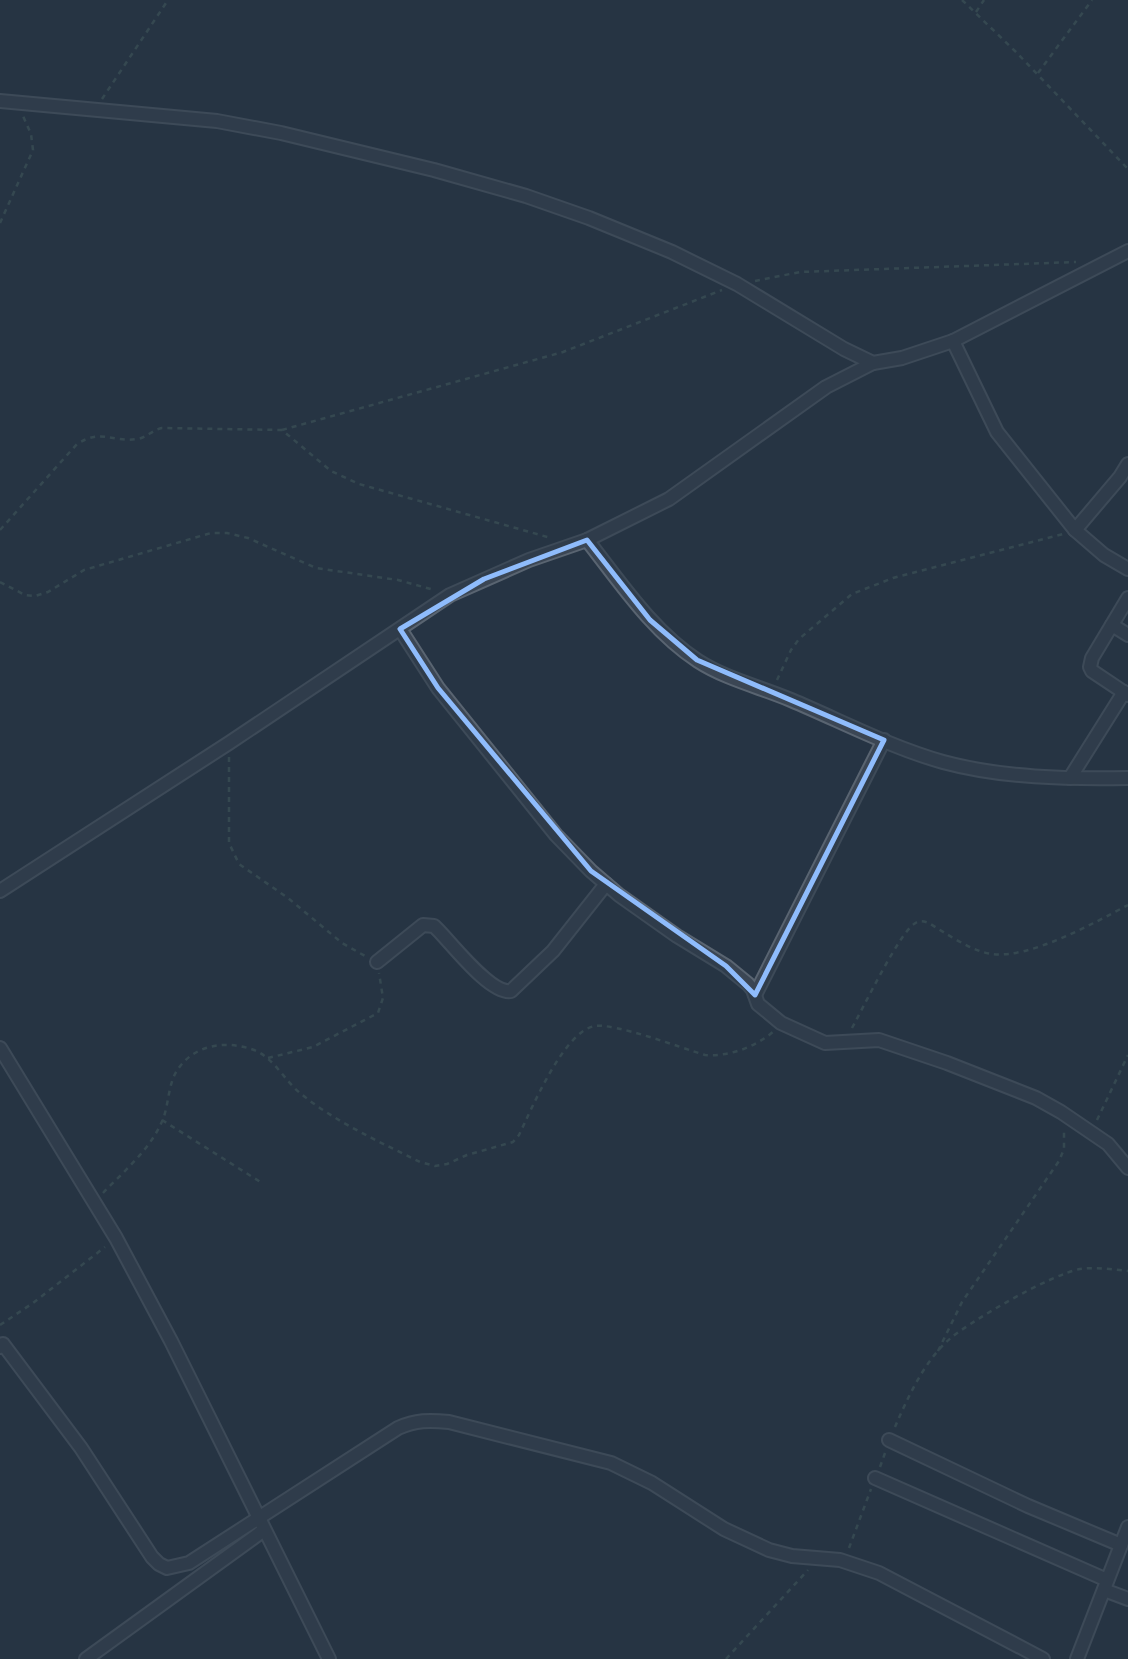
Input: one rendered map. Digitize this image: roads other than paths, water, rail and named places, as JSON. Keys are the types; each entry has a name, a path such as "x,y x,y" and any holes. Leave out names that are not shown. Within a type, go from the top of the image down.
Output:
{"street":[{"path":"0,101 154,113 281,132 434,170 526,197 589,218 672,252 737,284 844,349 873,363"},
{"path":"0,891 229,743 450,595 529,560 581,542 669,499 826,387 873,363 902,358 953,341 1128,251"},
{"path":"953,341 997,432 1075,530 1104,555 1128,569"},
{"path":"1075,530 1128,464"},
{"path":"581,542 650,620 697,660 726,676 946,762 1034,776 1128,778"},
{"path":"1070,778 1126,694 1090,667 1092,658 1128,598"},
{"path":"1112,625 1128,635"},
{"path":"400,628 438,688 556,835 606,884 643,913 726,966 748,984 758,1004 782,1023 825,1043 843,1044 867,1040 887,1042 991,1079 1061,1112 1108,1144 1128,1168"},
{"path":"755,995 884,740"},
{"path":"377,962 423,925 428,924 438,930 492,986 506,992 511,991 553,951 606,884"},
{"path":"0,1048 116,1238 171,1341 329,1659"},
{"path":"0,1347 3,1344 81,1448 159,1564 167,1568 189,1563 261,1525"},
{"path":"86,1659 261,1525 398,1428 416,1421 449,1422 611,1463 652,1483 723,1530 769,1550 792,1556 840,1560 879,1573 1040,1658"},
{"path":"890,1440 1017,1501 1121,1545"},
{"path":"875,1478 1105,1585 1128,1599"},
{"path":"1077,1659 1128,1527"}]}
